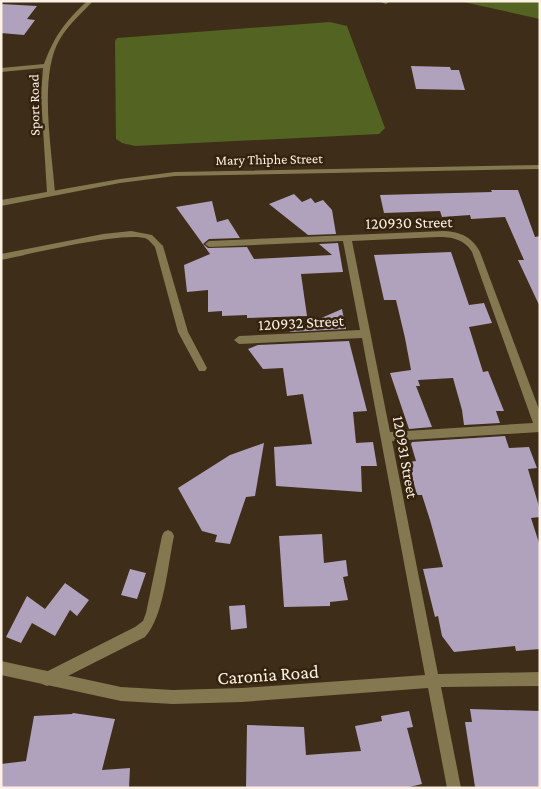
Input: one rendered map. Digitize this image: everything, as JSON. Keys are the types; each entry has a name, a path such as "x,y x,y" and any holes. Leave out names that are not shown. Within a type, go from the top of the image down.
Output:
{"street":[{"name":"Sport Road","path":"51,193 44,96 46,66 56,40 70,20 90,1"},
{"path":"1,70 46,66"},
{"name":"Mary Thiphe Street","path":"1,202 148,176 175,174 540,167"},
{"path":"1,257 120,234 141,234 149,237 158,246 183,332 202,368"},
{"name":"120930 Street","path":"209,244 448,234 467,239 472,245 540,427"},
{"name":"120931 Street","path":"347,238 454,788"},
{"name":"120932 Street","path":"239,340 365,334"},
{"path":"386,437 540,427"},
{"path":"47,679 140,632 147,625 152,614 168,536"},
{"name":"Caronia Road","path":"2,670 121,694 173,697 242,695 432,681 540,679"}],"green space":[{"path":"459,1 540,1 540,19"},
{"path":"330,22 347,26 385,128 379,134 135,146 122,143 116,139 115,41 117,38"}],"building":[{"path":"1,4 37,6 27,19 35,20 24,35 1,33"},
{"path":"411,66 450,67 451,70 459,70 465,90 416,89"},
{"path":"491,190 518,190 535,237 540,236 540,307 518,260 524,260 505,217 471,219 470,215 442,217 440,211 384,213 380,195 492,192"},
{"path":"294,194 302,202 311,198 315,203 323,200 332,210 336,234 308,235 269,204"},
{"path":"212,201 217,222 228,219 240,238 209,239 203,244 208,248 247,247 254,259 332,255 319,244 338,243 343,272 301,274 307,316 247,318 247,315 222,316 222,311 208,312 208,290 187,292 184,265 210,254 176,207"},
{"path":"451,252 469,305 484,303 492,323 469,327 483,372 488,371 504,411 496,411 500,423 464,425 453,378 418,380 420,386 416,386 432,427 409,429 390,373 411,370 405,338 396,300 384,300 374,255"},
{"path":"342,309 346,329 289,332"},
{"path":"349,341 367,411 353,412 356,443 373,442 377,466 361,466 362,492 276,486 274,447 312,444 303,394 287,396 283,368 263,369 248,349 258,345"},
{"path":"505,436 509,448 529,447 537,468 528,469 540,510 540,517 531,518 540,546 540,649 516,651 515,646 454,652 442,636 438,616 435,617 423,569 443,567 422,495 417,495 408,462 416,461 411,444 412,442"},
{"path":"264,443 255,496 246,497 230,544 215,542 217,535 202,531 178,488 230,455"},
{"path":"322,534 324,563 346,560 348,576 343,577 348,600 330,602 330,606 284,607 279,536"},
{"path":"130,569 146,573 137,599 121,595"},
{"path":"65,583 89,600 77,616 70,610 55,636 32,623 21,643 6,637 27,596 45,609"},
{"path":"245,605 247,628 231,630 229,606"},
{"path":"470,709 540,711 540,788 475,787 465,722 472,722"},
{"path":"409,711 413,727 407,728 422,784 405,788 246,788 247,725 304,727 306,755 361,751 355,726 382,721 381,716"},
{"path":"73,713 115,719 102,770 130,768 129,788 1,788 1,764 26,761 34,716"}]}
